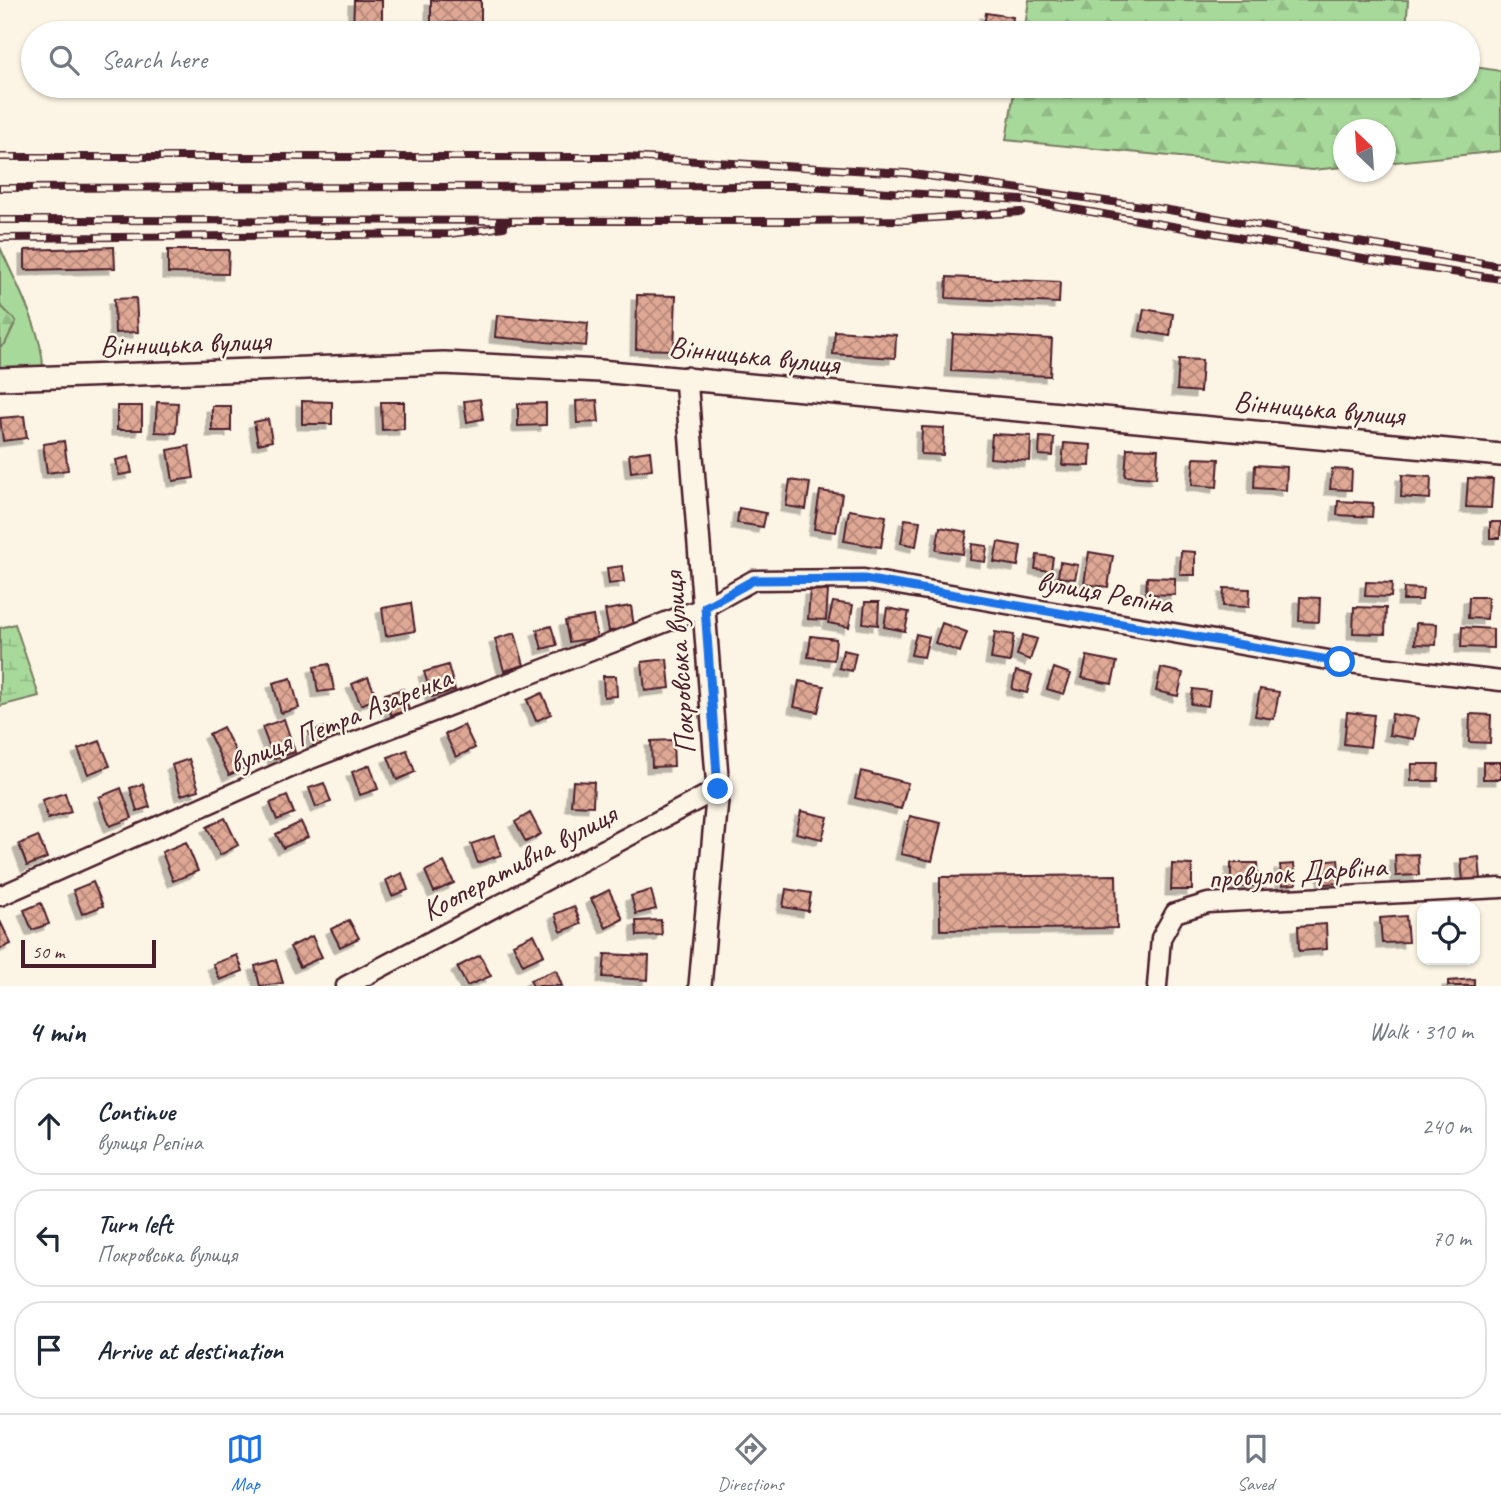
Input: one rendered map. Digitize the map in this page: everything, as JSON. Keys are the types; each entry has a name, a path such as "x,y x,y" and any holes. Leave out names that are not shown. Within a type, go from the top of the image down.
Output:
{"street":[{"name":"Вінницька вулиця","path":"0,379 444,363 686,378 1501,455"},
{"name":"Покровська вулиця","path":"686,378 718,789 700,986"},
{"name":"вулиця Рєпіна","path":"705,607 754,580 864,579 1340,662 1501,681"},
{"name":"вулиця Петра Азаренка","path":"0,896 308,760 705,607"},
{"name":"Кооперативна вулиця","path":"346,986 718,789"},
{"name":"провулок Дарвіна","path":"1157,986 1161,938 1175,913 1208,903 1501,888"}],"green space":[{"path":"1029,0 1408,0 1407,21 1026,21"},
{"path":"1480,68 1501,71 1501,151 1396,162 1396,119 1333,119 1333,168 1312,170 1006,140 1013,98 1480,98"},
{"path":"0,247 33,323 43,368 0,369"},
{"path":"0,305 16,321 5,344 0,347"},
{"path":"15,624 39,696 0,706 0,628"}],"building":[{"path":"354,0 382,0 382,21 353,21"},
{"path":"431,0 481,0 481,21 431,21"},
{"path":"986,13 1013,17 1012,21 985,21"},
{"path":"114,247 115,268 25,270 25,250"},
{"path":"168,250 229,250 228,274 168,273"},
{"path":"947,277 1060,282 1059,303 946,298"},
{"path":"637,295 676,296 674,350 636,349"},
{"path":"136,298 138,332 115,333 114,299"},
{"path":"1144,309 1173,314 1170,336 1140,331"},
{"path":"497,315 588,323 586,346 495,337"},
{"path":"835,331 896,335 895,358 833,354"},
{"path":"953,334 1052,339 1050,376 951,371"},
{"path":"1179,359 1202,360 1200,392 1177,390"},
{"path":"480,399 483,419 467,422 464,401"},
{"path":"597,400 599,422 577,423 576,401"},
{"path":"302,401 332,402 332,424 302,424"},
{"path":"157,402 178,403 176,433 155,432"},
{"path":"381,402 404,402 404,429 382,430"},
{"path":"546,403 546,425 518,426 518,404"},
{"path":"117,406 142,406 142,430 117,430"},
{"path":"212,406 231,406 231,431 212,431"},
{"path":"24,416 27,438 3,441 0,418"},
{"path":"268,419 272,441 258,444 254,422"},
{"path":"922,427 944,428 943,455 921,454"},
{"path":"992,434 1031,436 1030,461 990,458"},
{"path":"1040,437 1054,438 1053,456 1039,455"},
{"path":"64,441 68,470 47,473 43,444"},
{"path":"1064,443 1091,445 1090,466 1062,465"},
{"path":"189,446 194,478 173,481 168,450"},
{"path":"1127,448 1158,449 1156,478 1125,476"},
{"path":"650,451 652,469 631,472 629,454"},
{"path":"129,457 132,473 119,475 116,460"},
{"path":"1194,458 1219,459 1217,487 1192,485"},
{"path":"1255,465 1287,467 1286,490 1254,488"},
{"path":"1332,469 1352,470 1351,490 1330,489"},
{"path":"1402,475 1431,477 1430,499 1401,497"},
{"path":"1468,478 1493,479 1491,508 1466,507"},
{"path":"790,480 810,483 806,509 786,506"},
{"path":"820,491 842,494 836,532 814,529"},
{"path":"1338,501 1373,503 1372,517 1337,515"},
{"path":"739,508 766,513 763,527 737,523"},
{"path":"849,510 886,516 881,547 844,541"},
{"path":"905,519 920,521 916,546 901,543"},
{"path":"1490,522 1501,522 1500,538 1490,538"},
{"path":"940,527 967,532 963,554 936,550"},
{"path":"998,542 1021,546 1018,566 994,562"},
{"path":"972,544 987,546 985,562 970,560"},
{"path":"1181,551 1195,552 1195,575 1180,575"},
{"path":"1089,552 1113,556 1108,587 1084,584"},
{"path":"1037,555 1053,557 1051,571 1035,569"},
{"path":"1060,562 1078,565 1075,579 1058,577"},
{"path":"622,566 624,582 609,584 607,568"},
{"path":"1147,577 1175,578 1175,595 1146,594"},
{"path":"1366,582 1392,583 1391,597 1365,596"},
{"path":"1224,588 1250,589 1249,607 1223,606"},
{"path":"1404,588 1423,589 1422,600 1403,600"},
{"path":"810,590 828,591 826,620 808,619"},
{"path":"1300,597 1320,598 1319,622 1299,621"},
{"path":"1469,597 1488,597 1487,619 1468,618"},
{"path":"833,602 853,605 849,627 828,623"},
{"path":"865,602 879,602 878,625 863,623"},
{"path":"411,603 415,631 386,636 382,608"},
{"path":"631,606 634,627 609,631 605,610"},
{"path":"1354,607 1386,608 1385,634 1353,633"},
{"path":"887,608 909,612 905,631 884,627"},
{"path":"593,616 597,638 569,642 565,621"},
{"path":"942,623 967,632 960,652 935,643"},
{"path":"1416,623 1437,624 1436,645 1415,644"},
{"path":"551,626 557,645 542,649 537,630"},
{"path":"1462,627 1493,629 1493,648 1461,647"},
{"path":"995,632 1014,635 1010,662 991,659"},
{"path":"515,633 524,665 504,671 495,639"},
{"path":"916,634 929,637 924,657 911,655"},
{"path":"1023,635 1037,639 1030,660 1017,655"},
{"path":"811,636 836,639 834,660 808,657"},
{"path":"843,650 856,653 852,671 839,668"},
{"path":"1087,656 1117,662 1112,684 1082,678"},
{"path":"667,659 670,688 645,691 642,662"},
{"path":"329,664 334,690 318,692 314,667"},
{"path":"448,665 455,690 432,697 424,672"},
{"path":"1054,668 1071,674 1064,694 1047,689"},
{"path":"1161,668 1183,673 1178,696 1156,691"},
{"path":"1016,671 1032,675 1027,693 1012,689"},
{"path":"603,676 616,676 617,696 604,697"},
{"path":"368,677 377,698 361,705 352,684"},
{"path":"291,678 299,708 281,713 273,683"},
{"path":"799,681 824,686 818,712 794,707"},
{"path":"403,689 409,710 391,715 385,694"},
{"path":"1193,689 1210,691 1208,706 1191,704"},
{"path":"1260,689 1279,692 1274,719 1255,716"},
{"path":"542,693 551,714 536,721 527,700"},
{"path":"1347,712 1374,715 1370,747 1344,744"},
{"path":"1392,714 1418,718 1414,739 1389,735"},
{"path":"1470,714 1491,715 1490,743 1469,742"},
{"path":"284,719 295,752 274,759 262,727"},
{"path":"464,725 475,748 456,757 445,734"},
{"path":"223,727 244,768 229,775 209,734"},
{"path":"326,727 331,744 314,748 309,732"},
{"path":"673,740 674,766 652,767 651,741"},
{"path":"100,741 110,766 88,774 78,749"},
{"path":"407,750 415,772 397,780 388,757"},
{"path":"189,759 199,790 181,795 172,765"},
{"path":"1483,762 1501,762 1501,779 1483,779"},
{"path":"1412,764 1439,764 1438,781 1411,781"},
{"path":"370,765 378,789 360,795 352,772"},
{"path":"861,771 908,783 901,809 855,798"},
{"path":"573,781 594,782 593,806 571,805"},
{"path":"324,783 331,802 316,807 309,788"},
{"path":"143,784 150,807 137,811 130,788"},
{"path":"121,788 132,818 110,826 99,797"},
{"path":"65,793 71,812 48,819 42,800"},
{"path":"287,796 294,813 277,820 270,803"},
{"path":"801,811 828,817 822,839 796,833"},
{"path":"530,813 541,834 526,842 515,822"},
{"path":"910,816 941,823 932,861 901,854"},
{"path":"225,818 238,845 220,855 207,827"},
{"path":"301,822 308,837 283,848 276,834"},
{"path":"38,836 47,858 27,866 19,844"},
{"path":"494,836 501,855 478,863 471,844"},
{"path":"186,842 198,871 173,881 162,852"},
{"path":"1418,854 1419,875 1396,876 1395,855"},
{"path":"1479,857 1481,880 1463,882 1461,859"},
{"path":"1338,859 1340,883 1324,884 1321,861"},
{"path":"444,862 454,883 434,892 425,871"},
{"path":"1231,863 1257,863 1258,886 1231,887"},
{"path":"1172,864 1192,865 1192,890 1171,890"},
{"path":"1294,864 1296,884 1282,885 1280,865"},
{"path":"402,873 408,890 392,896 386,880"},
{"path":"1116,875 1117,928 940,930 940,877"},
{"path":"93,882 103,906 82,914 73,890"},
{"path":"786,889 811,893 808,911 783,907"},
{"path":"609,890 623,919 606,928 591,899"},
{"path":"651,890 656,909 636,914 631,896"},
{"path":"41,903 49,924 32,930 24,910"},
{"path":"574,906 581,924 561,932 555,914"},
{"path":"1406,916 1408,942 1382,943 1380,918"},
{"path":"349,920 359,938 340,947 331,929"},
{"path":"661,920 662,935 637,936 636,921"},
{"path":"0,921 11,944 0,949"},
{"path":"1326,924 1327,949 1299,951 1298,926"},
{"path":"534,934 544,955 523,965 513,944"},
{"path":"312,936 322,957 300,967 290,947"},
{"path":"605,954 649,956 648,980 603,977"},
{"path":"237,955 243,971 220,980 213,964"},
{"path":"480,955 491,976 467,986 457,967"},
{"path":"276,960 283,983 260,986 255,966"},
{"path":"556,970 562,986 533,986 530,980"},
{"path":"1474,979 1474,986 1448,986 1448,981"}],"railway":[{"path":"0,157 627,157 906,173 1163,209 1501,266"},
{"path":"0,188 790,186 1022,200 1369,260 1501,279"},
{"path":"0,220 791,221 904,220 1021,212"},
{"path":"0,238 449,234 504,227"}],"route":[{"path":"718,789 705,607 754,580 864,579 1340,662"}]}
